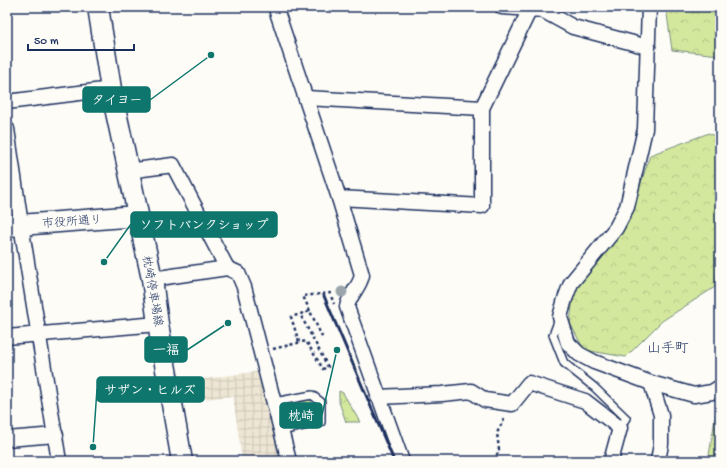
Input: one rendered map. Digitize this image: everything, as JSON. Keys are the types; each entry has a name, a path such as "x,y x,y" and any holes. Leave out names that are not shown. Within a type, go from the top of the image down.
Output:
{"street":[{"name":"枕崎停車場線","path":"98,7 111,89 152,279 158,324 182,461"},
{"path":"276,7 340,198 362,275 361,281 348,300 346,307 402,461"},
{"path":"502,7 542,10 573,27 584,31 648,47"},
{"path":"649,7 645,130 627,207 616,228 571,283 560,317 568,343 579,354 594,362 651,383 694,394 712,392 720,387"},
{"path":"340,198 482,206 482,108 531,8"},
{"path":"7,102 111,89"},
{"path":"306,98 482,108"},
{"path":"7,129 14,226 39,334 59,461"},
{"path":"128,171 173,165 227,268"},
{"name":"市役所通り","path":"14,226 138,216"},
{"path":"152,279 227,268 238,273 244,287 289,461"},
{"path":"7,337 158,324"},
{"path":"378,397 471,391 485,400 512,404 530,383 585,401 620,428 611,461"},
{"path":"651,383 661,415 661,444 658,461"},
{"path":"7,439 56,435"}],"lane":[{"path":"560,317 553,335 564,363 594,387 626,418 620,428"},
{"path":"274,402 312,395 321,402 321,422 281,431"}],"path":[{"path":"323,339 303,296 330,293 334,305"},
{"path":"299,342 291,317 310,311"},
{"path":"261,352 306,340 323,369 328,367 300,314"},
{"path":"494,461 498,450 497,433 512,404"}],"shaded area":[{"path":"260,371 283,461 242,461 233,396 194,400 189,381"}],"green space":[{"path":"666,7 720,7 720,55 672,50"},
{"path":"709,133 720,140 720,249 715,287 662,321 626,357 584,350 570,323 574,288 630,217 650,155"},
{"path":"339,391 343,393 360,422 346,422 339,402"},
{"path":"311,400 311,405 286,410 287,419 285,420 282,406"},
{"path":"720,400 720,461 708,461 718,402"}],"railway":[{"path":"324,296 394,461"}],"place":[{"name":"タイヨー","path":"211,55"},
{"name":"ソフトバンクショップ","path":"104,262"},
{"name":"一福","path":"228,323"},
{"name":"枕崎","path":"337,350"},
{"name":"サザン・ヒルズ","path":"93,447"}],"district":[{"name":"山手町","path":"668,347"}]}
